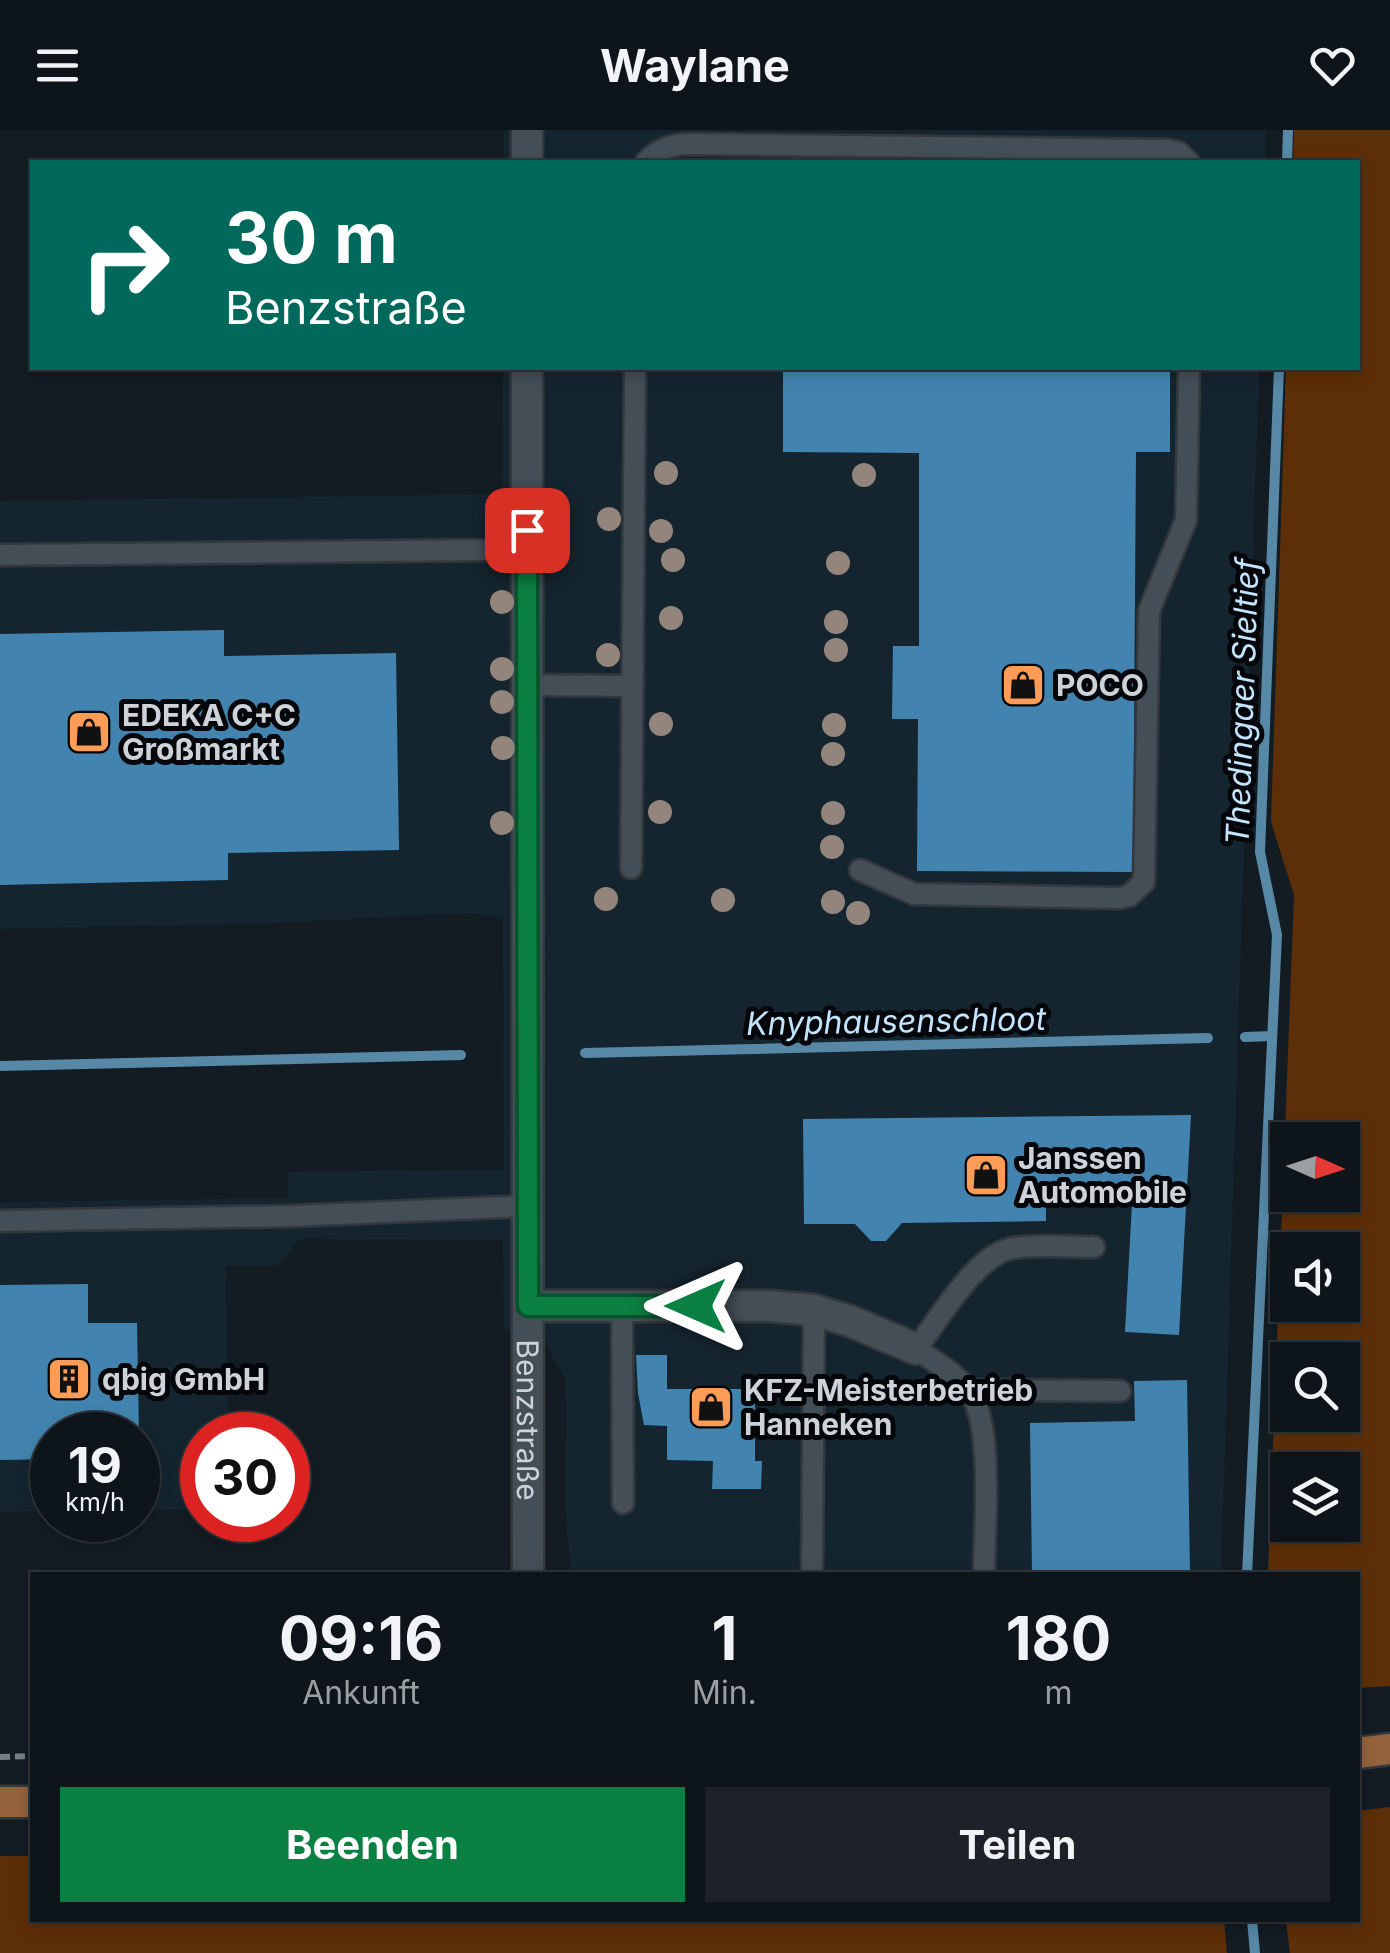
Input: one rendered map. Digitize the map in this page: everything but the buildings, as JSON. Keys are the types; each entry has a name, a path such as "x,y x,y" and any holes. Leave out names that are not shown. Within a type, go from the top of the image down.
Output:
{"main road":[{"path":"1360,1753 1390,1749"},
{"path":"0,1802 30,1802"}],"street":[{"path":"527,130 527,160"},
{"name":"Benzstraße","path":"527,370 528,1572"},
{"path":"528,1306 769,1306 814,1310 916,1350"}],"lane":[{"path":"648,160 674,144 691,144 1167,150 1178,152 1187,160"},
{"path":"631,868 635,370"},
{"path":"860,870 914,894 1118,898 1129,896 1144,882 1149,611 1186,520 1189,370"},
{"path":"0,555 488,550 527,530"},
{"path":"527,685 633,686"},
{"path":"0,1221 291,1216 528,1206"},
{"path":"984,1572 984,1436 980,1412 970,1390 951,1372 916,1350 976,1270 994,1255 1010,1248 1094,1247"},
{"path":"622,1306 623,1503"},
{"path":"812,1572 814,1310"},
{"path":"970,1390 1120,1391"}],"path":[{"path":"0,1757 30,1756"}],"shaded area":[{"path":"504,130 1266,130 1265,160 504,160"},
{"path":"1294,130 1390,130 1390,1686 1360,1688 1360,1572 1268,1572 1270,1523 1270,1542 1360,1542 1360,1452 1273,1452 1273,1432 1360,1432 1360,1342 1277,1342 1278,1322 1360,1322 1360,1232 1281,1232 1282,1212 1360,1212 1360,1122 1285,1122 1294,895 1271,822 1286,370 1360,370 1360,160 1293,160"},
{"path":"503,370 1259,370 1221,1572 571,1572 565,1509 566,1382 540,1332 504,1329 503,1240 299,1239 279,1265 226,1266 228,1412 180,1412 180,1509 160,1510 160,1412 30,1412 30,1511 0,1512 0,1202 288,1198 288,1172 504,1169 503,917 463,913 275,923 0,929 0,501 502,494"},
{"path":"1390,1807 1390,1953 1290,1953 1286,1922 1360,1922 1360,1811"},
{"path":"0,1856 30,1856 30,1922 1224,1922 1227,1953 0,1953"}],"waterway":[{"name":"Thedingaer Sieltief","path":"1287,160 1288,130"},
{"name":"Thedingaer Sieltief","path":"1247,1572 1277,935 1260,852 1279,370"},
{"name":"Knyphausenschloot","path":"1245,1037 1272,1036"},
{"name":"Knyphausenschloot","path":"585,1053 1208,1038"},
{"name":"Knyphausenschloot","path":"0,1066 461,1055"},
{"name":"Knyphausenschloot","path":"1252,1922 1255,1953"}],"place":[{"name":"POCO","path":"1023,685"},
{"name":"EDEKA C+C Großmarkt","path":"89,732"},
{"name":"Janssen Automobile","path":"986,1175"},
{"name":"qbig GmbH","path":"69,1379"},
{"name":"KFZ-Meisterbetrieb Hanneken","path":"711,1407"}],"route":[{"path":"527,530 528,1306 696,1306"}]}
